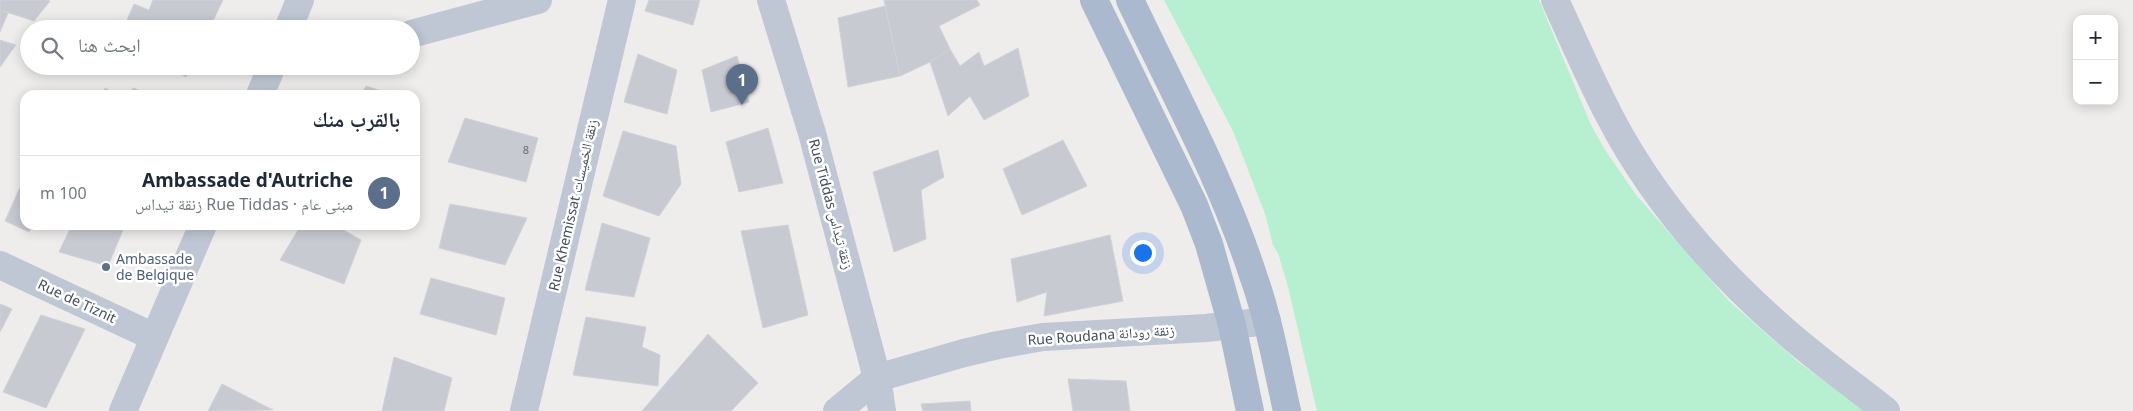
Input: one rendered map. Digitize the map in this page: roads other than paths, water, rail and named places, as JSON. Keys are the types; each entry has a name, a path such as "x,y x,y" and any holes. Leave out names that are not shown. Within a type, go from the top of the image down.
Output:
{"main road":[{"path":"1094,0 1194,204 1209,244 1232,325 1250,411"},
{"path":"1130,0 1223,194 1252,270 1267,321 1287,411"}],"street":[{"path":"292,20 300,0"},
{"path":"420,32 538,0"},
{"name":"Rue Khemissat زنقة الخميسات","path":"524,411 622,0"},
{"name":"Rue Tiddas زنقة تيداس","path":"771,0 812,133 877,378 882,411"},
{"path":"1555,0 1610,118 1639,165 1671,210 1706,253 1744,294 1785,331 1886,411"},
{"path":"123,411 201,230"},
{"name":"Rue de Tiznit","path":"0,265 154,337"},
{"name":"Rue Roudana زنقة رودانة","path":"837,411 877,378 964,353 1043,337 1267,321"}],"place":[{"name":"Ambassade d'Autriche","path":"742,105"},
{"name":"Ambassade de Belgique","path":"106,267"}]}
